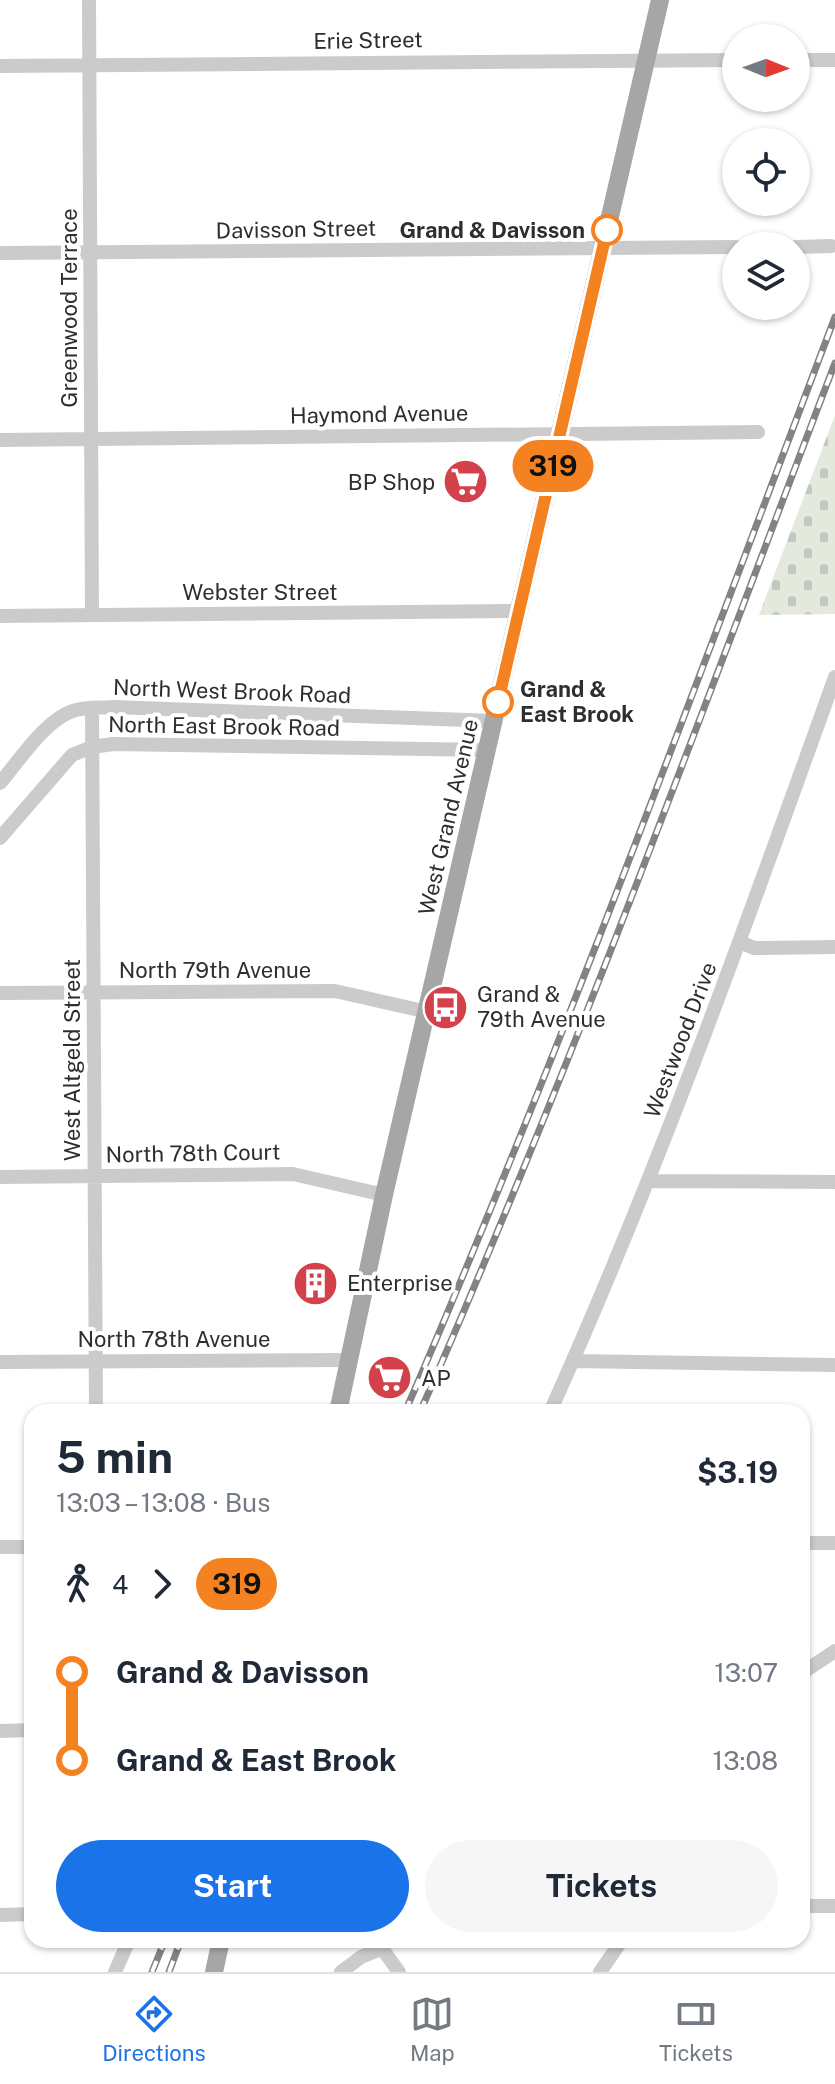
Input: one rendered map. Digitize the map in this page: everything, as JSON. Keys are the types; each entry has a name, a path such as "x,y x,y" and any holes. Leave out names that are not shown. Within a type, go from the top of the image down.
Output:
{"main road":[{"name":"West Grand Avenue","path":"340,1404 384,1195 660,0"},
{"path":"214,1972 219,1948"}],"street":[{"name":"Greenwood Terrace","path":"89,0 92,615"},
{"name":"Erie Street","path":"0,66 722,60"},
{"path":"810,60 835,60"},
{"path":"810,247 831,246"},
{"name":"Davisson Street","path":"0,253 722,247"},
{"name":"Haymond Avenue","path":"0,440 758,432"},
{"name":"Webster Street","path":"0,616 519,611"},
{"name":"Westwood Drive","path":"554,1404 649,1181 740,942 835,677"},
{"name":"North West Brook Road","path":"0,783 43,733 62,716 75,710 113,707 494,721"},
{"name":"West Altgeld Street","path":"92,709 96,1404"},
{"name":"North East Brook Road","path":"0,838 72,755 92,747 113,744 487,750"},
{"path":"740,942 754,948 835,947"},
{"name":"North 79th Avenue","path":"0,993 335,991 428,1012"},
{"name":"North 78th Court","path":"0,1177 293,1174 384,1195"},
{"path":"649,1181 835,1182"},
{"name":"North 78th Avenue","path":"0,1362 348,1360"},
{"path":"573,1361 835,1365"},
{"path":"810,1543 835,1543"},
{"path":"0,1547 24,1547"},
{"path":"810,1668 835,1651"},
{"path":"0,1731 24,1730"},
{"path":"810,1906 835,1906"},
{"path":"0,1915 24,1914"},
{"path":"115,1972 126,1948"},
{"path":"341,1972 374,1948"},
{"path":"380,1948 389,1969"},
{"path":"600,1972 616,1948"}],"green space":[{"path":"835,415 835,614 759,615"}],"railway":[{"path":"408,1404 573,1004 835,317"},
{"path":"423,1404 583,1021 835,363"},
{"path":"152,1972 162,1948"},
{"path":"169,1972 178,1948"}],"bus line":[{"name":"319","path":"498,702 607,230"}],"place":[{"name":"Grand & Davisson","path":"607,230"},
{"name":"BP Shop","path":"466,482"},
{"name":"Grand & East Brook","path":"498,702"},
{"name":"Grand & 79th Avenue","path":"446,1007"},
{"name":"Enterprise","path":"316,1283"},
{"name":"AP","path":"390,1378"}]}
